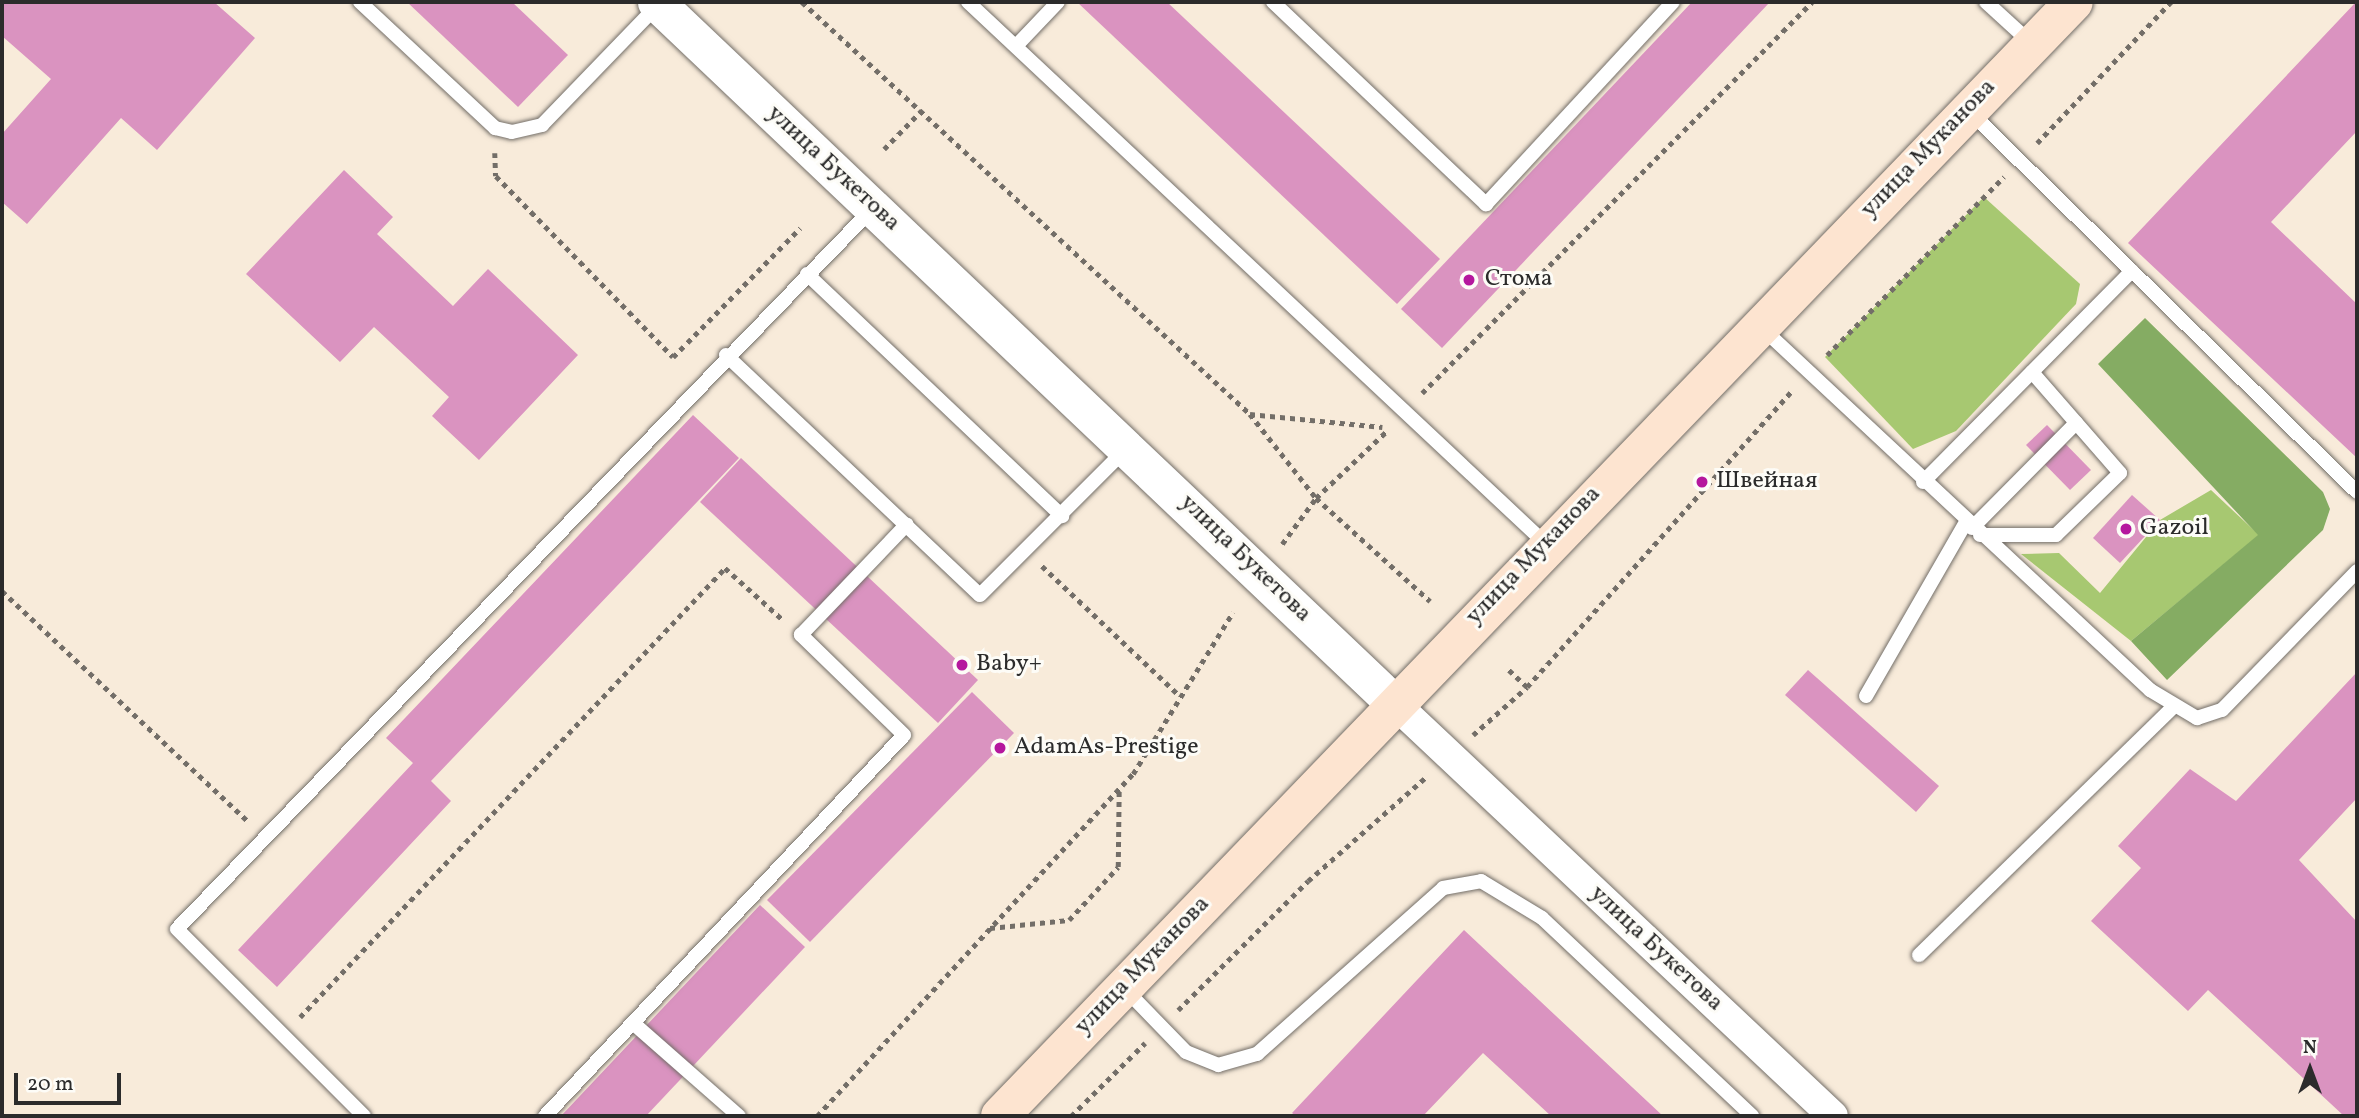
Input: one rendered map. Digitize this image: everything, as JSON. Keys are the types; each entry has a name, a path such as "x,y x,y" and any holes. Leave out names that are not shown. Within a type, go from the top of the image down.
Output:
{"main road":[{"name":"улица Муканова","path":"1014,1111 1123,988 1393,702 1966,109 2074,2"}],"street":[{"name":"улица Букетова","path":"658,3 1833,1116"}],"lane":[{"path":"360,2 495,128 512,132 542,125 658,3"},
{"path":"968,2 1017,45 1546,544"},
{"path":"1017,45 1058,2"},
{"path":"1273,2 1486,204 1673,2"},
{"path":"1986,2 2033,45"},
{"path":"1966,109 2357,492"},
{"path":"364,1116 177,929 726,355 874,208"},
{"path":"1923,482 2132,271"},
{"path":"807,274 1062,516"},
{"path":"1758,325 1972,528 2173,707 2197,718 2222,710 2357,571"},
{"path":"726,355 980,595 1062,516 1127,448"},
{"path":"1972,528 2056,535 2120,473 2032,372"},
{"path":"1866,696 1972,528 2076,423"},
{"path":"545,1116 904,735 801,635 907,524"},
{"path":"1919,955 2173,707"},
{"path":"1123,988 1186,1052 1218,1065 1257,1054 1443,888 1481,881 1542,918 1752,1116"},
{"path":"633,1023 739,1116"}],"path":[{"path":"802,2 1250,414 1316,498 1430,601"},
{"path":"1282,544 1316,498 1390,428 1812,2"},
{"path":"1170,1018 1308,881 1527,687 1731,452 2020,162 2171,2"},
{"path":"884,149 922,110"},
{"path":"495,128 496,176 673,357 800,228"},
{"path":"1250,414 1390,428"},
{"path":"1026,551 1180,695"},
{"path":"282,1035 725,568 801,635"},
{"path":"2,591 265,837"},
{"path":"817,1116 1119,788 1233,612"},
{"path":"1509,670 1527,687"},
{"path":"989,928 1069,920 1118,867 1119,788"},
{"path":"1071,1116 1150,1038"}],"green space":[{"path":"1984,197 2080,284 2076,304 1956,431 1913,449 1825,357"},
{"path":"2145,318 2323,492 2330,509 2323,530 2167,680 2131,641 2258,535 2098,364"},
{"path":"2211,490 2259,535 2131,641 2021,554 2059,553 2100,593 2160,520"}],"building":[{"path":"2,2 214,2 255,38 157,150 121,118 27,224 2,202 2,134 51,79 2,36"},
{"path":"407,2 512,2 568,55 518,107"},
{"path":"1077,2 1167,2 1440,259 1397,304"},
{"path":"1692,2 1770,2 1442,348 1401,309"},
{"path":"2356,2 2357,131 2271,222 2357,304 2357,458 2128,243"},
{"path":"344,170 393,217 377,234 453,306 488,269 578,355 479,460 432,416 449,397 374,327 340,362 246,274"},
{"path":"693,415 739,458 431,781 451,801 277,987 238,950 413,763 386,738"},
{"path":"2047,425 2091,470 2070,490 2026,445"},
{"path":"741,458 978,680 938,723 700,502"},
{"name":"Gazoil","path":"2132,495 2160,520 2120,563 2093,538"},
{"path":"1808,670 1939,786 1916,812 1785,695"},
{"path":"2357,672 2357,798 2299,860 2357,922 2357,1116 2344,1116 2208,990 2188,1011 2091,921 2141,868 2118,846 2190,769 2236,801"},
{"path":"972,692 1014,733 810,942 767,900"},
{"path":"760,905 805,947 646,1116 561,1116"},
{"path":"1464,930 1663,1116 1551,1116 1483,1053 1423,1116 1296,1116 1292,1113"}],"place":[{"name":"Стома","path":"1469,280"},
{"name":"Швейная","path":"1702,482"},
{"name":"Gazoil","path":"2126,529"},
{"name":"Baby+","path":"962,665"},
{"name":"AdamAs-Prestige","path":"1000,748"}]}
